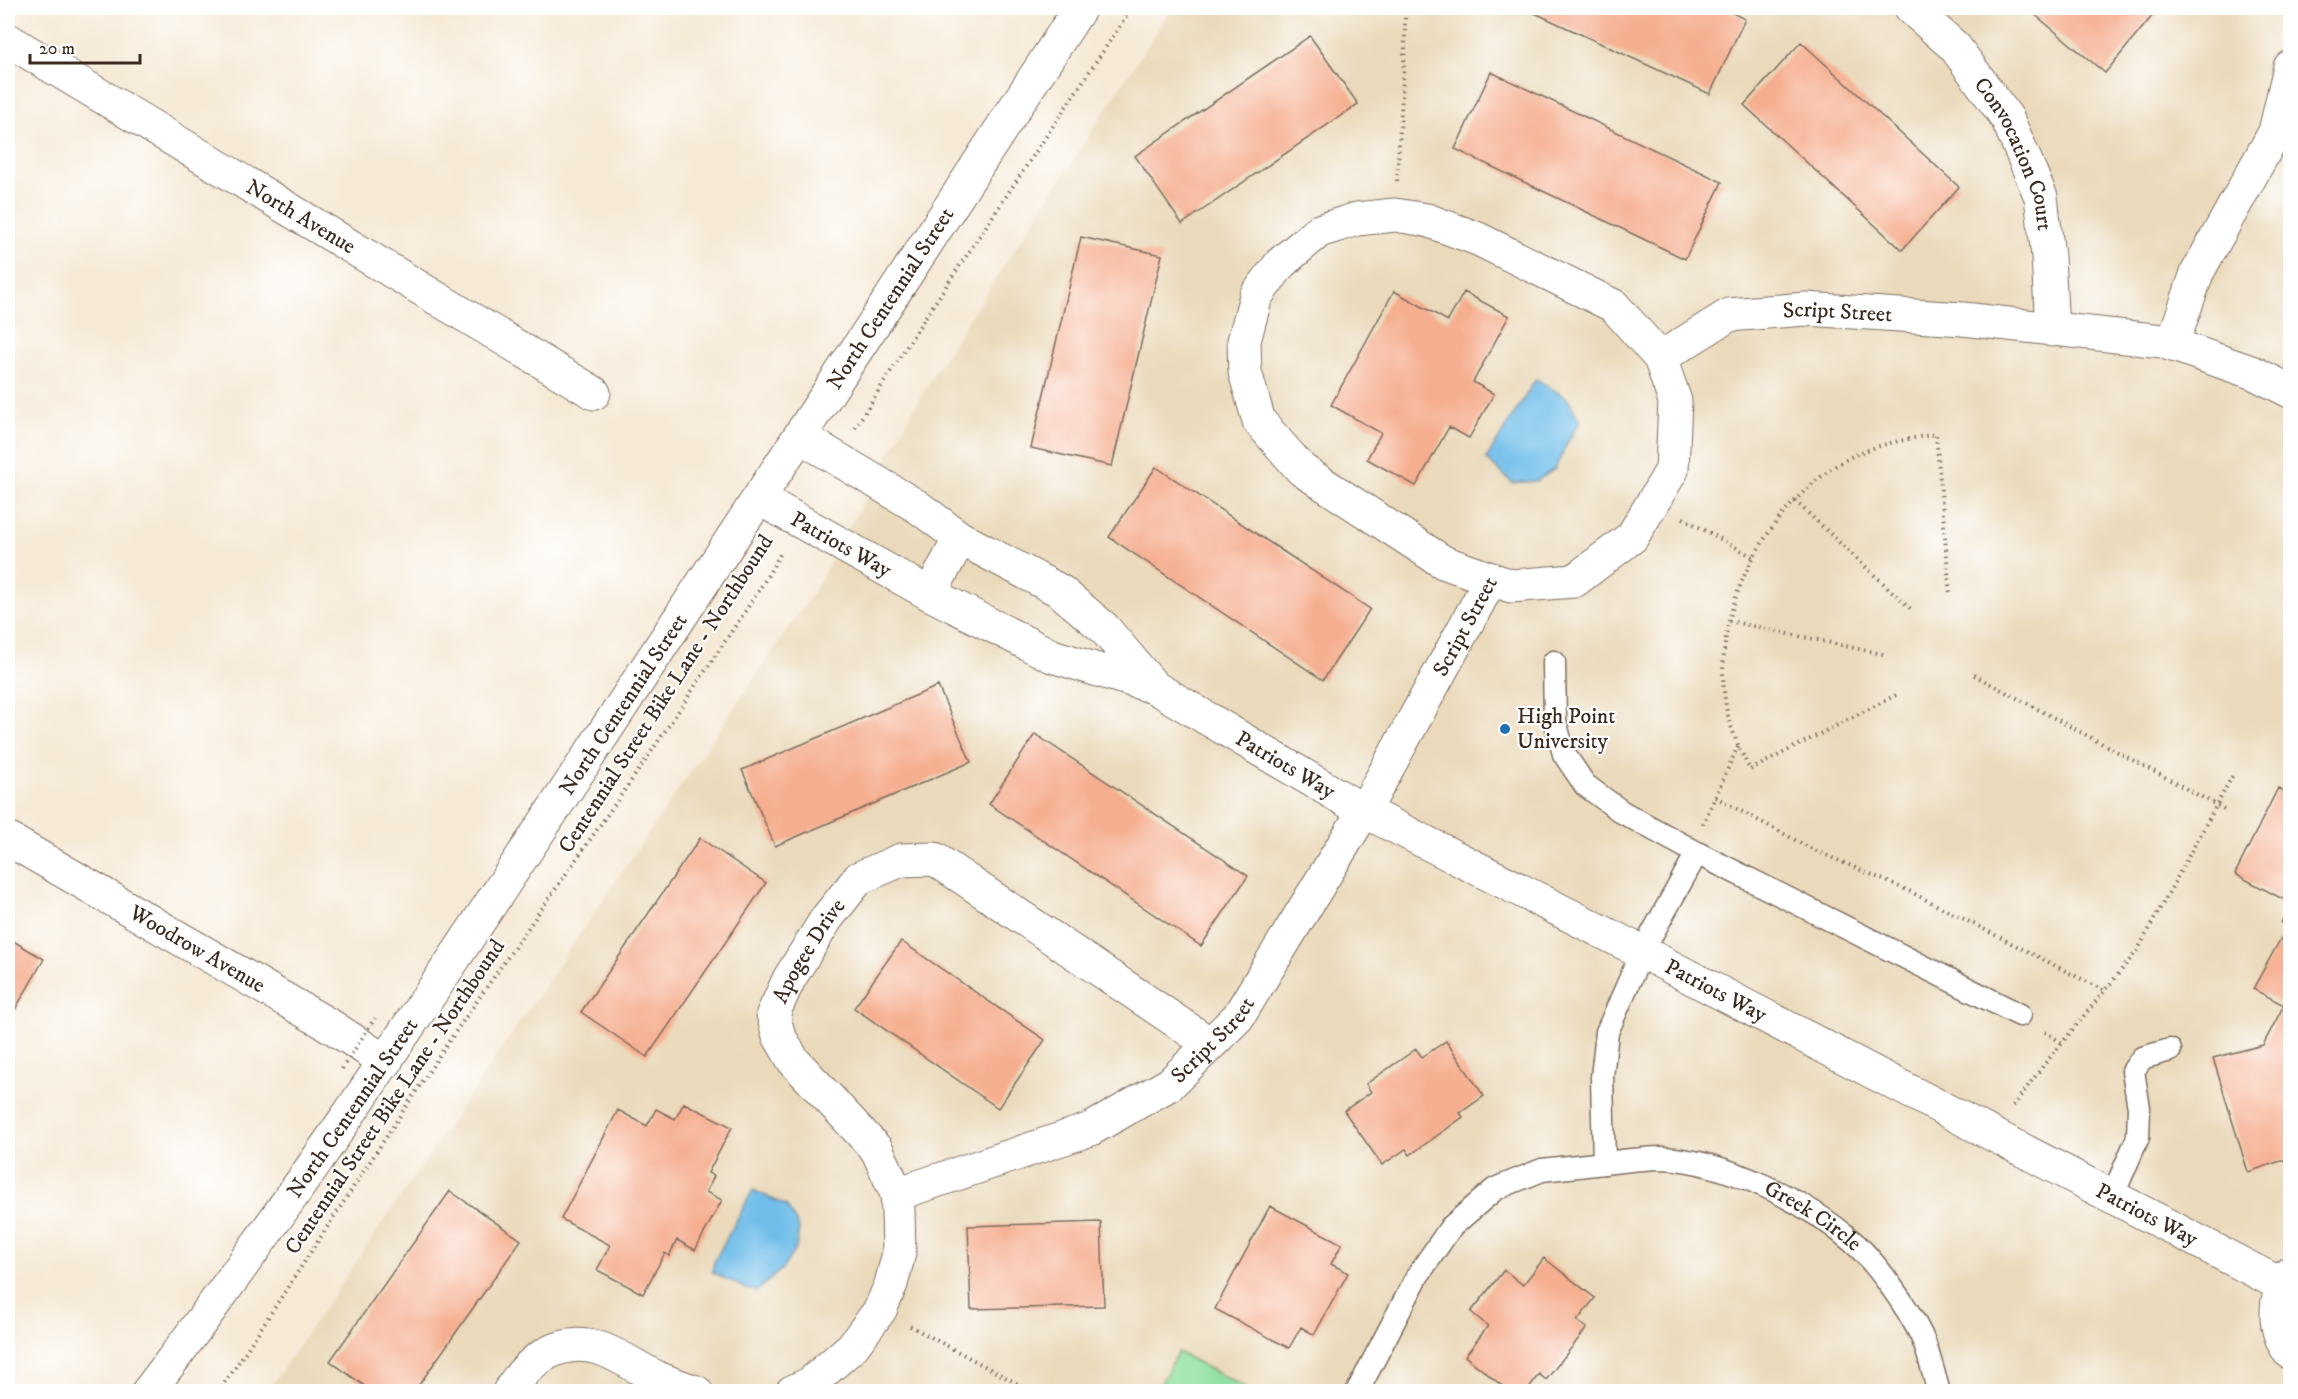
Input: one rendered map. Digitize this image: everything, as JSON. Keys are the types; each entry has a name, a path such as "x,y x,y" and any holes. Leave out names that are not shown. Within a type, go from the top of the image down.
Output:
{"street":[{"name":"North Centennial Street","path":"148,1392 252,1251 386,1062 760,500 1080,8"},
{"name":"Convocation Court","path":"1911,8 1955,47 2007,118 2041,197 2048,256 2052,330"},
{"name":"North Avenue","path":"8,40 594,393"},
{"path":"2172,345 2197,273 2275,132 2290,68"},
{"path":"1491,579 1443,562 1302,470 1259,421 1245,372 1244,341 1256,296 1281,263 1319,231 1357,219 1395,215 1427,220 1478,239 1614,306 1660,358"},
{"name":"Script Street","path":"897,1194 1091,1129 1170,1084 1238,1017 1364,811 1491,579 1511,586 1574,581 1632,537 1672,470 1675,401 1660,358 1729,315 1805,309 1963,319 2162,341 2254,372 2290,391"},
{"name":"Patriots Way","path":"801,437 918,507 960,538 1060,591 1104,628 1154,687"},
{"name":"Patriots Way","path":"760,500 930,594 1052,656 1154,687 1364,811 1642,952 2112,1197 2286,1279 2276,1305 2277,1325 2290,1353"},
{"path":"930,594 960,538"},
{"name":"Woodrow Avenue","path":"8,839 334,1028 386,1062"},
{"name":"Apogee Drive","path":"792,1392 811,1383 852,1347 880,1310 891,1284 899,1253 897,1194 877,1150 793,1060 779,1036 773,1014 794,970 827,918 859,878 901,860 935,859 1210,1044"},
{"path":"509,1392 517,1379 540,1357 565,1345 598,1348 662,1380 696,1392"}],"lane":[{"path":"1554,662 1555,721 1564,754 1585,785 1622,812 1694,851 2020,1015"},
{"path":"1604,1163 1602,1077 1607,1032 1642,952 1694,851"},
{"path":"2112,1197 2138,1137 2139,1108 2133,1071 2142,1058 2170,1050"},
{"name":"Greek Circle","path":"1358,1392 1418,1275 1451,1227 1495,1189 1542,1170 1664,1158 1715,1167 1757,1182 1801,1204 1854,1243 1893,1289 1921,1335 1939,1392"}],"path":[{"path":"836,458 928,312 1132,8"},
{"path":"1395,215 1405,8"},
{"path":"1896,695 1750,771 1738,746 1726,705 1724,655 1729,621 1753,557 1776,522 1800,495 1842,462 1885,443 1936,434 1950,594"},
{"path":"1654,501 1753,557"},
{"path":"1795,501 1913,611"},
{"name":"Centennial Street Bike Lane - Northbound","path":"217,1392 447,1044 645,761 758,592 799,521"},
{"path":"1729,621 1887,655"},
{"path":"1974,675 2226,810"},
{"path":"1694,851 1738,746"},
{"path":"1993,1134 2043,1066 2137,951 2234,773"},
{"path":"1715,797 1814,850 1907,890 2105,991"},
{"path":"342,1069 375,1018"},
{"path":"880,1310 1033,1392"}],"shaded area":[{"name":"High Point University","path":"1172,8 2290,8 2290,1391 267,1392 814,591 934,373"}],"green space":[{"path":"1178,1352 1251,1391 1157,1391"}],"water":[{"path":"1536,379 1567,398 1580,421 1555,469 1536,481 1513,483 1486,459"},
{"path":"753,1190 787,1206 799,1228 796,1248 783,1268 757,1291 747,1289 712,1272 714,1262"}],"building":[{"path":"1524,8 1722,8 1745,19 1710,94"},
{"path":"2027,8 2159,8 2105,73"},
{"path":"1310,36 1358,104 1182,224 1135,156"},
{"path":"1801,42 1959,187 1902,250 1744,105"},
{"path":"1491,72 1722,182 1685,259 1455,149"},
{"path":"1081,237 1162,255 1112,466 1031,448"},
{"path":"1394,291 1448,321 1464,292 1509,316 1473,382 1494,394 1469,438 1449,427 1416,486 1367,459 1381,433 1331,405"},
{"path":"1156,467 1370,609 1323,680 1109,537"},
{"path":"938,686 971,762 775,846 742,770"},
{"path":"1035,734 1248,876 1201,946 989,804"},
{"path":"2278,788 2290,794 2290,903 2235,874"},
{"path":"700,838 766,883 647,1057 581,1012"},
{"path":"2290,906 2290,1158 2248,1172 2213,1058 2263,1045 2284,1005 2253,989 2287,927 2281,923"},
{"path":"8,938 44,959 8,1022"},
{"path":"901,941 1045,1040 998,1108 854,1008"},
{"path":"1446,1041 1484,1096 1460,1113 1463,1117 1410,1155 1406,1149 1382,1165 1344,1111 1371,1092 1366,1084 1416,1049 1422,1057"},
{"path":"684,1103 732,1127 708,1173 714,1176 706,1192 722,1200 695,1250 677,1240 669,1256 665,1253 643,1294 597,1270 610,1245 561,1219 618,1110 647,1126 656,1109 675,1119"},
{"path":"450,1191 521,1240 414,1392 373,1392 330,1361"},
{"path":"1270,1206 1342,1244 1331,1264 1348,1273 1314,1335 1301,1327 1289,1348 1215,1309"},
{"path":"1101,1222 1104,1306 971,1309 968,1226"},
{"path":"1544,1258 1595,1298 1577,1321 1587,1328 1546,1380 1539,1374 1526,1392 1510,1392 1465,1356 1488,1326 1471,1312 1504,1270 1523,1285"}],"place":[{"name":"High Point University","path":"1505,729"}]}
